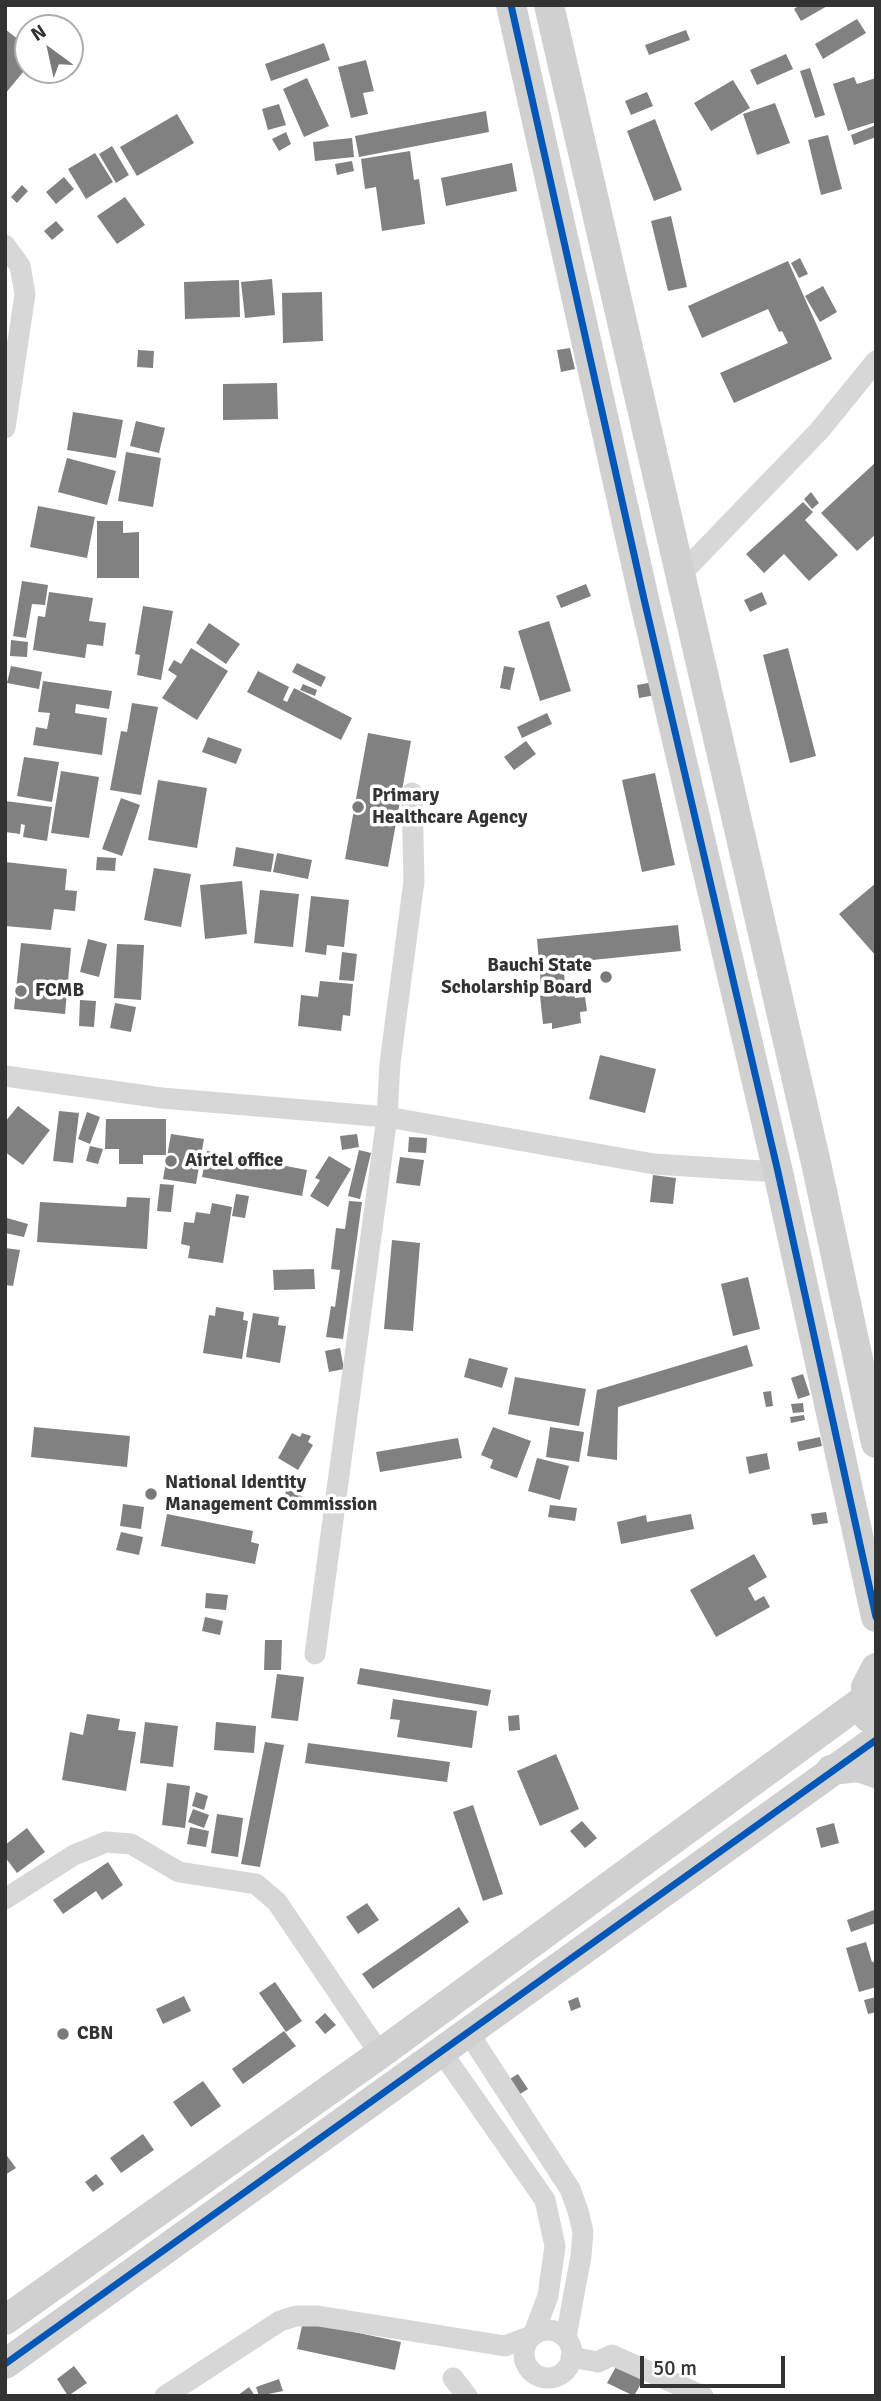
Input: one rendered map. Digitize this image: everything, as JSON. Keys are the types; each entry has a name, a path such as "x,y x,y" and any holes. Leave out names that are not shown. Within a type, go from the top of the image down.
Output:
{"street":[{"path":"511,5 644,599 778,1172 876,1617"},
{"path":"549,5 682,573 819,1177 876,1443"},
{"path":"5,245 20,266 25,294 5,428"},
{"path":"682,573 819,431 876,361"},
{"path":"316,1654 387,1117 390,1063 414,881 412,793"},
{"path":"5,1076 162,1098 387,1117 654,1164 778,1172"},
{"path":"876,1668 866,1688 864,1699 866,1713 876,1729"},
{"path":"5,2320 380,2054 864,1699"},
{"path":"5,2364 876,1740"},
{"path":"831,1770 859,1767 876,1773"},
{"path":"5,1899 74,1855 106,1842 131,1844 179,1872 256,1884 277,1902 380,2054"},
{"path":"468,2032 570,2189 583,2232 582,2256 566,2356 549,2396"},
{"path":"441,2051 545,2200 555,2246 548,2296 532,2335 524,2347 537,2396"},
{"path":"165,2396 280,2321 296,2316 318,2316 505,2346 551,2329 566,2356"},
{"path":"505,2346 545,2378 566,2356"},
{"path":"566,2356 598,2362 612,2355 703,2396"},
{"path":"453,2378 467,2396"}],"building":[{"path":"800,5 829,5 801,21 794,9"},
{"path":"857,19 866,33 823,59 815,44"},
{"path":"5,29 14,36 14,83 5,94"},
{"path":"686,30 690,40 649,55 645,45"},
{"path":"324,43 330,60 271,81 265,64"},
{"path":"786,54 793,69 757,85 750,70"},
{"path":"366,60 374,91 363,93 368,114 351,118 338,67"},
{"path":"810,68 825,115 815,118 800,71"},
{"path":"854,77 857,84 876,78 876,122 848,131 833,84"},
{"path":"307,78 329,126 304,137 283,89"},
{"path":"733,80 750,108 711,131 694,103"},
{"path":"647,92 653,106 631,115 625,101"},
{"path":"775,103 790,143 757,155 743,114"},
{"path":"279,104 286,125 268,130 262,109"},
{"path":"486,111 489,132 359,157 355,136"},
{"path":"177,114 194,143 137,176 120,147"},
{"path":"655,119 682,190 654,201 627,131"},
{"path":"876,125 876,137 854,145 851,135"},
{"path":"286,132 291,144 279,151 272,139"},
{"path":"828,135 842,189 821,195 808,140"},
{"path":"352,138 354,157 315,161 313,142"},
{"path":"112,146 129,175 116,183 99,154"},
{"path":"410,151 414,180 419,179 425,224 382,231 376,187 365,189 361,159"},
{"path":"95,153 113,182 86,199 68,169"},
{"path":"352,161 354,171 337,175 335,164"},
{"path":"512,163 517,191 446,206 441,178"},
{"path":"64,177 74,189 56,204 46,192"},
{"path":"22,185 28,191 17,203 11,197"},
{"path":"125,197 145,225 117,244 97,216"},
{"path":"671,216 687,287 668,291 651,221"},
{"path":"56,221 64,230 52,240 44,231"},
{"path":"800,258 808,274 799,278 791,263"},
{"path":"788,261 832,359 734,403 720,373 788,343 782,331 779,332 768,309 702,338 688,306"},
{"path":"272,279 275,315 245,318 241,282"},
{"path":"239,280 240,317 185,319 184,282"},
{"path":"823,286 837,312 820,322 805,296"},
{"path":"322,292 323,341 283,343 282,293"},
{"path":"570,348 575,369 561,372 557,350"},
{"path":"138,350 154,351 153,368 137,367"},
{"path":"277,383 278,419 223,420 223,384"},
{"path":"73,412 123,420 116,458 67,450"},
{"path":"136,421 165,428 159,453 130,446"},
{"path":"126,452 161,458 153,507 118,501"},
{"path":"67,458 116,471 107,505 58,492"},
{"path":"876,462 876,534 857,551 821,513"},
{"path":"811,492 819,503 812,509 804,499"},
{"path":"803,502 813,512 805,520 838,555 809,581 784,554 764,573 746,554"},
{"path":"38,506 95,517 87,558 30,547"},
{"path":"97,521 123,521 123,533 139,532 139,578 97,578"},
{"path":"22,581 48,585 45,605 32,604 26,638 13,636"},
{"path":"586,584 591,596 561,608 556,596"},
{"path":"49,592 93,598 89,621 106,623 103,646 87,644 85,658 33,650 38,616 45,617"},
{"path":"762,592 767,604 750,612 744,600"},
{"path":"143,606 173,611 161,680 137,675 140,655 135,654"},
{"path":"549,621 571,691 540,701 518,631"},
{"path":"209,623 240,644 226,664 196,643"},
{"path":"11,640 28,642 27,657 10,656"},
{"path":"191,648 228,671 197,720 162,698 177,676 168,670 174,660 181,664"},
{"path":"788,648 816,756 790,763 763,655"},
{"path":"297,663 326,677 321,687 292,672"},
{"path":"11,666 42,672 39,689 7,683"},
{"path":"504,666 515,668 510,690 500,688"},
{"path":"258,671 289,687 283,700 287,702 294,688 352,718 341,740 247,692"},
{"path":"43,681 112,691 109,709 76,704 75,713 107,718 102,755 33,745 36,727 47,729 50,713 38,712"},
{"path":"654,682 656,695 639,698 637,685"},
{"path":"303,684 317,690 315,696 300,690"},
{"path":"132,703 158,707 141,795 110,790 121,731 127,732"},
{"path":"547,713 552,724 522,738 517,727"},
{"path":"368,733 411,741 388,867 345,859"},
{"path":"208,737 242,749 236,764 202,752"},
{"path":"526,741 536,754 514,770 504,757"},
{"path":"24,757 59,762 52,802 17,796"},
{"path":"61,771 99,777 89,838 51,833"},
{"path":"655,773 675,865 642,872 622,780"},
{"path":"158,780 207,788 197,848 148,840"},
{"path":"121,798 140,805 122,856 102,849"},
{"path":"5,801 52,807 47,841 23,837 25,825 21,824 20,834 5,832"},
{"path":"236,847 274,854 271,872 233,866"},
{"path":"277,853 312,860 308,879 273,872"},
{"path":"97,857 116,858 115,871 96,870"},
{"path":"5,862 67,869 65,890 77,891 75,911 54,909 51,930 5,926"},
{"path":"154,868 191,874 181,927 144,920"},
{"path":"242,881 247,934 205,939 200,885"},
{"path":"876,883 876,956 839,914"},
{"path":"260,890 299,894 293,947 254,943"},
{"path":"311,896 349,900 344,947 327,945 326,955 305,952"},
{"path":"678,925 681,951 563,963 565,983 541,986 537,939"},
{"path":"88,939 107,944 99,977 80,972"},
{"path":"21,943 71,948 65,1014 14,1009"},
{"path":"117,944 144,945 141,1000 114,998"},
{"path":"342,952 357,954 354,981 339,980"},
{"path":"320,981 353,984 350,1016 343,1015 341,1031 298,1026 301,995 318,997"},
{"path":"581,988 582,994 574,995 575,998 585,997 587,1011 580,1012 581,1023 552,1029 552,1023 543,1024 540,996"},
{"path":"80,1000 96,1001 94,1027 79,1026"},
{"path":"115,1003 136,1007 131,1032 110,1028"},
{"path":"600,1055 656,1069 645,1113 589,1099"},
{"path":"18,1106 50,1130 23,1165 5,1152 5,1122"},
{"path":"59,1111 79,1113 73,1163 53,1161"},
{"path":"87,1112 100,1117 90,1144 78,1139"},
{"path":"106,1119 166,1119 166,1155 143,1155 143,1164 119,1164 119,1149 105,1149"},
{"path":"171,1134 204,1139 196,1184 163,1179"},
{"path":"357,1134 359,1147 342,1150 340,1136"},
{"path":"409,1137 427,1138 426,1153 408,1152"},
{"path":"90,1146 103,1149 98,1164 86,1161"},
{"path":"359,1150 371,1153 360,1199 348,1196"},
{"path":"207,1151 307,1170 302,1196 202,1177"},
{"path":"329,1156 351,1169 328,1207 310,1196 320,1180 315,1178"},
{"path":"400,1157 424,1160 420,1186 396,1183"},
{"path":"653,1175 676,1178 673,1204 650,1202"},
{"path":"160,1184 174,1185 171,1212 157,1211"},
{"path":"236,1194 249,1196 245,1218 232,1216"},
{"path":"127,1197 150,1198 147,1249 37,1242 40,1202 126,1207"},
{"path":"349,1201 362,1202 343,1339 326,1337 331,1306 335,1307 340,1270 331,1269 336,1228 345,1229"},
{"path":"212,1203 232,1207 223,1263 188,1258 190,1246 181,1244 184,1222 194,1223 196,1212 210,1214"},
{"path":"7,1218 28,1224 24,1237 5,1233"},
{"path":"392,1240 420,1243 413,1331 384,1329"},
{"path":"5,1248 20,1250 13,1286 5,1285"},
{"path":"314,1269 315,1289 274,1290 273,1270"},
{"path":"748,1277 760,1329 733,1336 721,1284"},
{"path":"216,1307 244,1312 243,1320 248,1321 242,1359 203,1353 209,1315 215,1316"},
{"path":"253,1313 279,1317 278,1325 286,1326 280,1363 246,1357"},
{"path":"747,1345 753,1366 618,1407 617,1460 587,1456 597,1390"},
{"path":"340,1348 344,1369 329,1372 325,1351"},
{"path":"469,1358 508,1368 502,1388 464,1377"},
{"path":"803,1374 810,1395 798,1399 791,1378"},
{"path":"515,1377 586,1389 579,1426 508,1414"},
{"path":"771,1391 773,1406 766,1407 763,1392"},
{"path":"803,1403 804,1412 793,1413 791,1404"},
{"path":"804,1415 805,1420 791,1423 790,1417"},
{"path":"34,1427 130,1436 127,1467 31,1457"},
{"path":"493,1427 531,1441 517,1478 490,1468 493,1460 481,1455"},
{"path":"550,1427 584,1432 579,1462 546,1457"},
{"path":"292,1433 300,1437 302,1433 311,1436 308,1442 313,1445 298,1470 278,1458"},
{"path":"820,1437 822,1446 799,1451 797,1442"},
{"path":"458,1438 462,1458 380,1472 376,1452"},
{"path":"767,1453 770,1469 749,1474 746,1457"},
{"path":"537,1458 569,1466 560,1500 528,1491"},
{"path":"287,1489 303,1497 297,1509 282,1501"},
{"path":"123,1504 144,1507 141,1529 120,1526"},
{"path":"550,1505 577,1508 575,1521 548,1517"},
{"path":"826,1512 828,1523 813,1525 811,1514"},
{"path":"167,1514 253,1531 251,1542 259,1544 255,1564 161,1546"},
{"path":"691,1514 694,1529 621,1544 617,1522 646,1515 647,1522"},
{"path":"121,1532 143,1537 139,1555 116,1550"},
{"path":"754,1554 767,1577 748,1588 755,1601 764,1596 770,1607 716,1637 690,1590"},
{"path":"206,1593 228,1595 226,1610 205,1608"},
{"path":"205,1617 223,1621 220,1635 202,1631"},
{"path":"265,1640 282,1640 281,1670 264,1670"},
{"path":"360,1668 491,1690 488,1706 357,1684"},
{"path":"277,1674 304,1677 298,1721 271,1718"},
{"path":"393,1699 477,1711 472,1748 397,1737 400,1720 390,1719"},
{"path":"87,1714 120,1719 118,1730 136,1732 126,1791 62,1780 70,1732 83,1735"},
{"path":"519,1715 520,1730 509,1731 508,1716"},
{"path":"145,1722 178,1726 173,1767 140,1763"},
{"path":"216,1722 256,1726 254,1753 214,1750"},
{"path":"265,1742 284,1745 260,1867 241,1864"},
{"path":"308,1743 450,1762 447,1782 305,1763"},
{"path":"556,1754 579,1809 540,1826 517,1771"},
{"path":"167,1783 190,1786 185,1828 162,1825"},
{"path":"196,1792 208,1796 204,1810 192,1806"},
{"path":"473,1805 503,1894 483,1901 453,1812"},
{"path":"193,1809 209,1815 204,1828 188,1822"},
{"path":"217,1814 243,1818 238,1857 211,1853"},
{"path":"582,1821 597,1838 585,1848 570,1831"},
{"path":"834,1823 839,1843 821,1848 816,1828"},
{"path":"190,1827 209,1831 206,1847 187,1844"},
{"path":"27,1828 45,1852 17,1873 5,1857 5,1845"},
{"path":"108,1862 123,1885 102,1900 96,1891 63,1914 53,1900"},
{"path":"367,1903 379,1920 358,1934 346,1917"},
{"path":"459,1907 469,1922 373,1989 362,1974"},
{"path":"874,1910 876,1923 851,1932 847,1920"},
{"path":"866,1942 872,1962 876,1961 876,1987 859,1992 846,1948"},
{"path":"275,1982 302,2021 286,2032 259,1993"},
{"path":"184,1996 191,2011 163,2024 156,2009"},
{"path":"578,1997 581,2007 571,2011 568,2001"},
{"path":"876,1997 876,2012 868,2014 864,2000"},
{"path":"325,2013 336,2025 325,2034 315,2022"},
{"path":"284,2031 296,2046 243,2084 232,2069"},
{"path":"518,2074 528,2089 515,2097 505,2082"},
{"path":"203,2081 221,2106 191,2127 173,2102"},
{"path":"143,2134 154,2150 121,2173 110,2158"},
{"path":"5,2153 16,2168 5,2175"},
{"path":"96,2174 104,2184 93,2192 85,2182"},
{"path":"303,2321 401,2342 395,2370 297,2349"},
{"path":"617,2365 643,2380 634,2396 607,2383"},
{"path":"74,2366 87,2383 68,2396 57,2379"},
{"path":"279,2379 283,2391 259,2396 256,2387"},
{"path":"249,2387 255,2396 237,2396"}],"cycle path":[{"path":"511,5 644,599 778,1172 876,1617"},
{"path":"5,2364 876,1740"}],"place":[{"name":"Primary Healthcare Agency","path":"358,807"},
{"name":"Bauchi State Scholarship Board","path":"606,977"},
{"name":"FCMB","path":"21,991"},
{"name":"Airtel office","path":"171,1161"},
{"name":"National Identity Management Commission","path":"151,1494"},
{"name":"CBN","path":"63,2034"}]}
